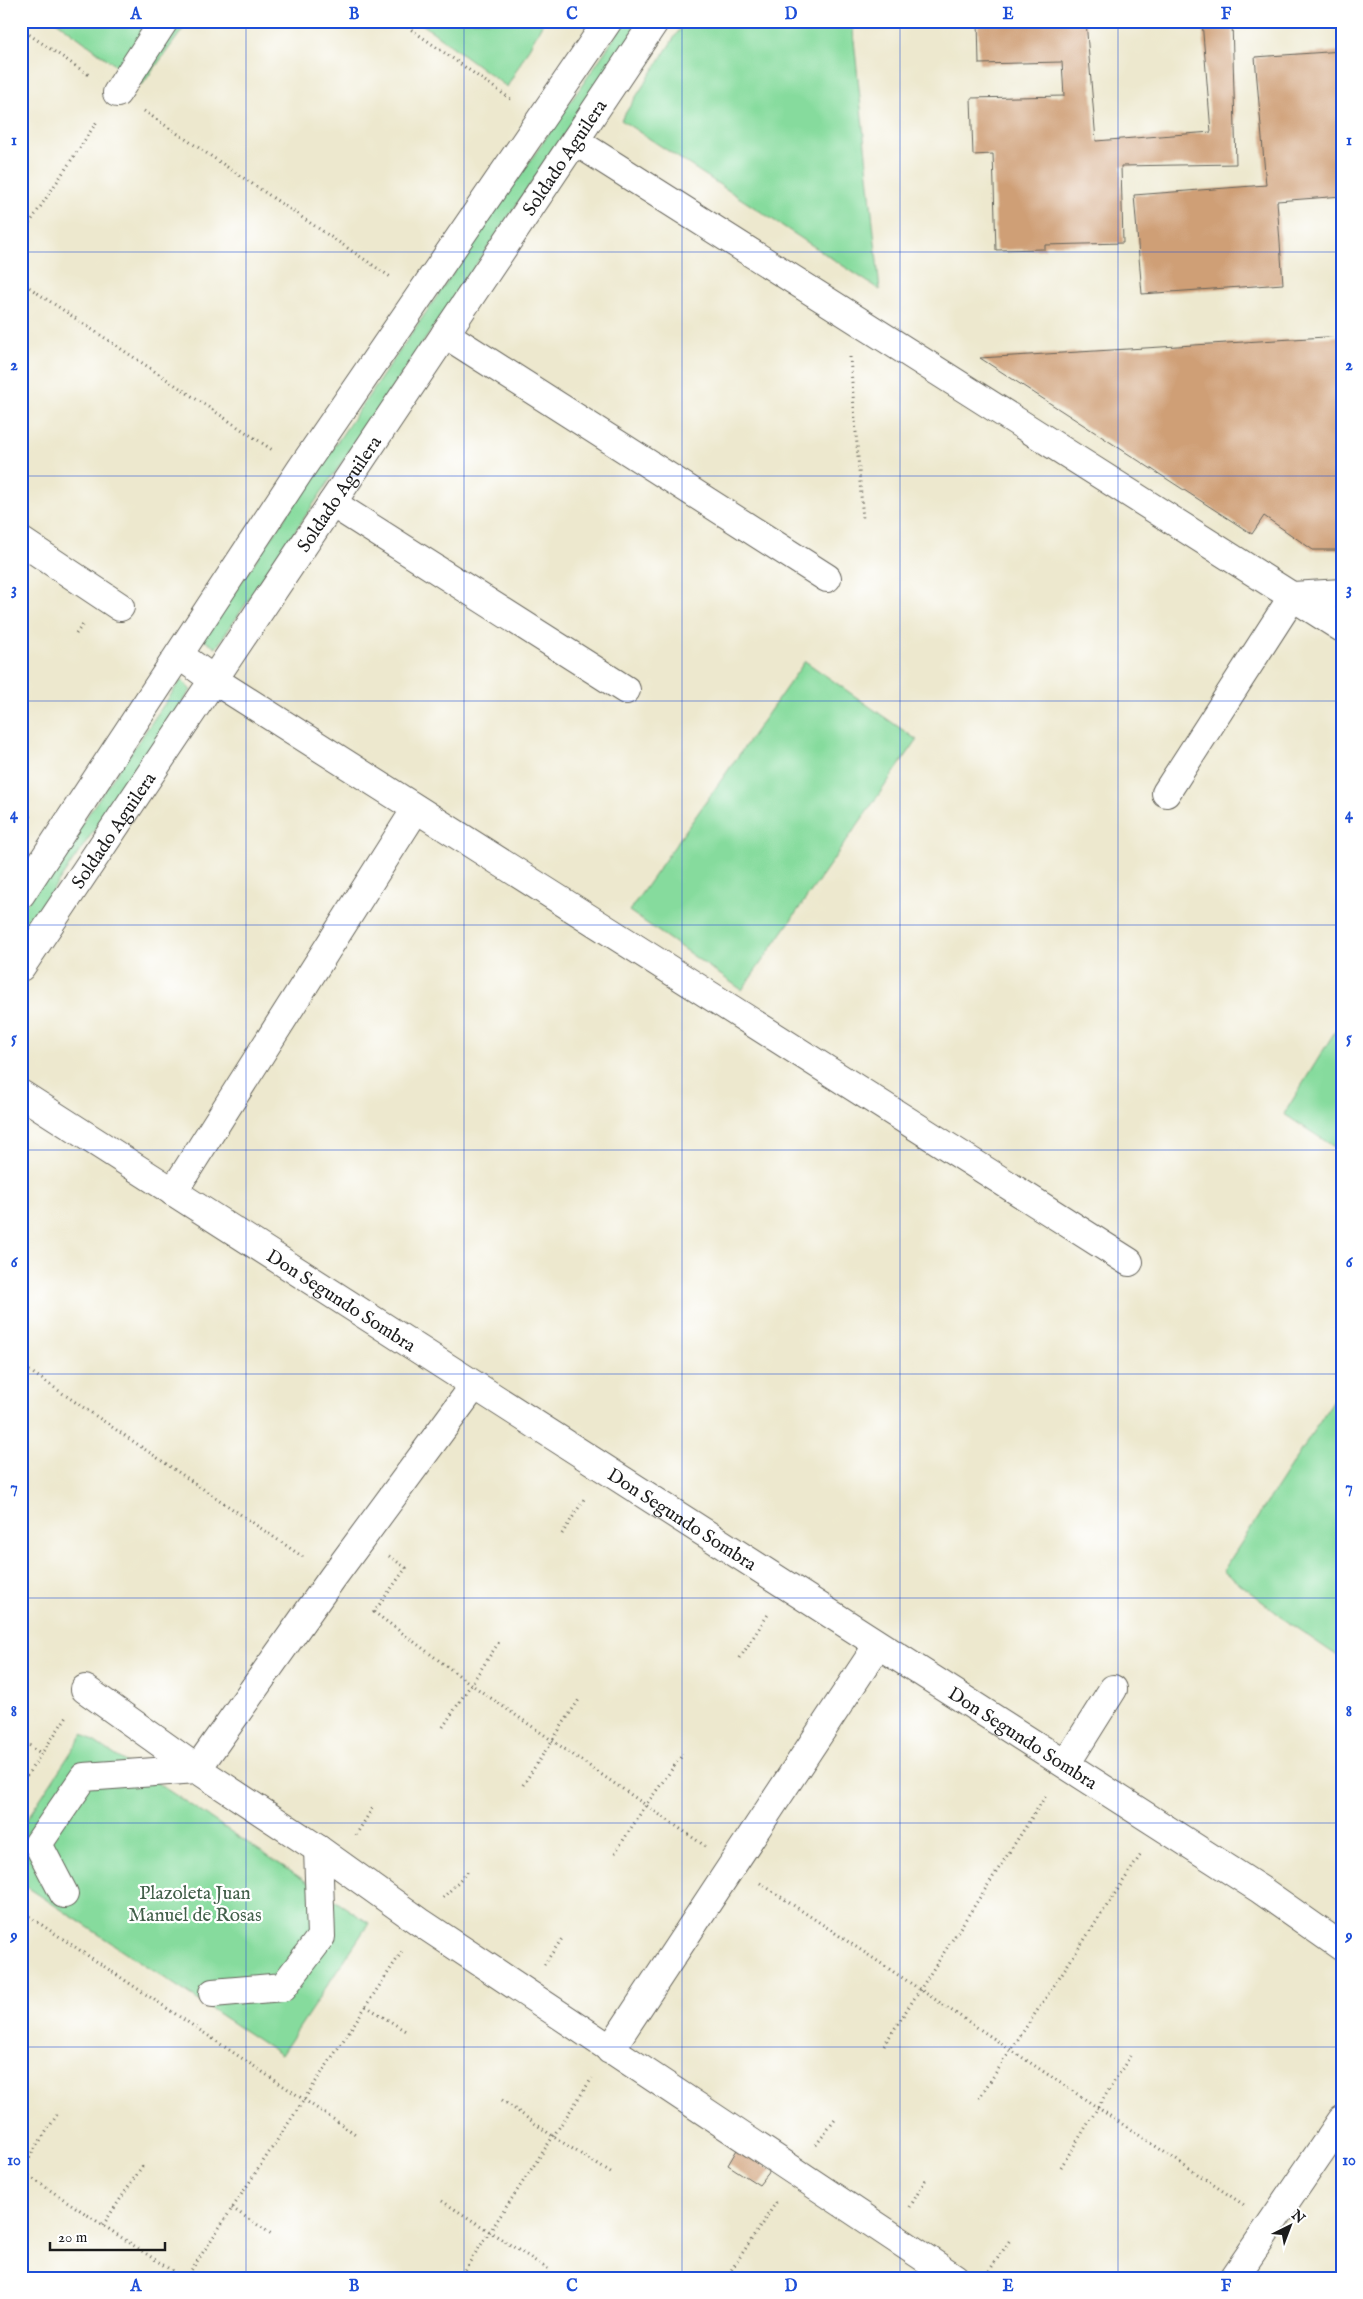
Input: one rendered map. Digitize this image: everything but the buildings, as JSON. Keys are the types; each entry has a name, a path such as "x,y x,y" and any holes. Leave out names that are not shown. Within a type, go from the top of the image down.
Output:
{"street":[{"path":"117,93 164,21"},
{"name":"Soldado Aguilera","path":"21,894 301,469 542,120 608,21"},
{"name":"Soldado Aguilera","path":"21,966 655,21"},
{"path":"575,141 1342,628"},
{"path":"445,334 827,578"},
{"path":"332,503 626,690"},
{"path":"21,541 120,607"},
{"path":"1293,596 1342,593"},
{"path":"1166,794 1293,596"},
{"path":"179,655 214,680 1129,1262"},
{"path":"174,1192 416,809"},
{"name":"Don Segundo Sombra","path":"21,1094 1066,1764 1261,1890 1342,1946"},
{"path":"198,1769 333,1577 474,1386"},
{"path":"610,2050 878,1644"},
{"path":"85,1689 198,1769 318,1849 420,1922 610,2050 956,2278"},
{"path":"1066,1764 1113,1689"},
{"path":"64,1894 38,1844 84,1777 198,1769"},
{"path":"213,1993 283,1987 322,1937 318,1849"},
{"path":"1234,2278 1342,2120"}],"path":[{"path":"399,21 542,120"},
{"path":"21,29 420,297"},
{"path":"21,236 117,93"},
{"path":"21,282 301,469"},
{"path":"847,314 863,520"},
{"path":"21,1365 333,1577"},
{"path":"562,1534 604,1468"},
{"path":"363,1536 406,1568 374,1612 472,1685 646,1805 1271,2224"},
{"path":"740,1658 787,1585"},
{"path":"443,1727 499,1642"},
{"path":"21,1784 85,1689"},
{"path":"523,1785 580,1698"},
{"path":"21,1740 42,1754"},
{"path":"615,1853 646,1805 683,1754"},
{"path":"884,2045 1066,1764"},
{"path":"979,2098 1160,1825"},
{"path":"57,2115 21,2170 185,2278 420,1922 470,1869"},
{"path":"21,1911 358,2135"},
{"path":"366,2006 407,2032"},
{"path":"459,2278 610,2050"},
{"path":"1061,2167 1097,2106 1130,2056"},
{"path":"502,2100 554,2137 614,2175"},
{"path":"103,2225 143,2165"},
{"path":"442,2201 551,2271"},
{"path":"232,2208 273,2235"},
{"path":"985,2278 1010,2240"}],"green space":[{"path":"56,21 189,21 142,85"},
{"path":"418,21 544,21 507,87"},
{"path":"626,21 641,21 216,648 202,639"},
{"path":"685,21 852,21 880,290 621,120"},
{"path":"805,661 917,740 742,990 629,911"},
{"path":"181,680 191,690 21,936 21,911"},
{"path":"1342,1020 1342,1152 1284,1114"},
{"path":"1336,1396 1342,1401 1342,1659 1292,1625 1223,1571"},
{"name":"Plazoleta Juan Manuel de Rosas","path":"83,1734 369,1923 281,2055 21,1883 21,1828"}]}
